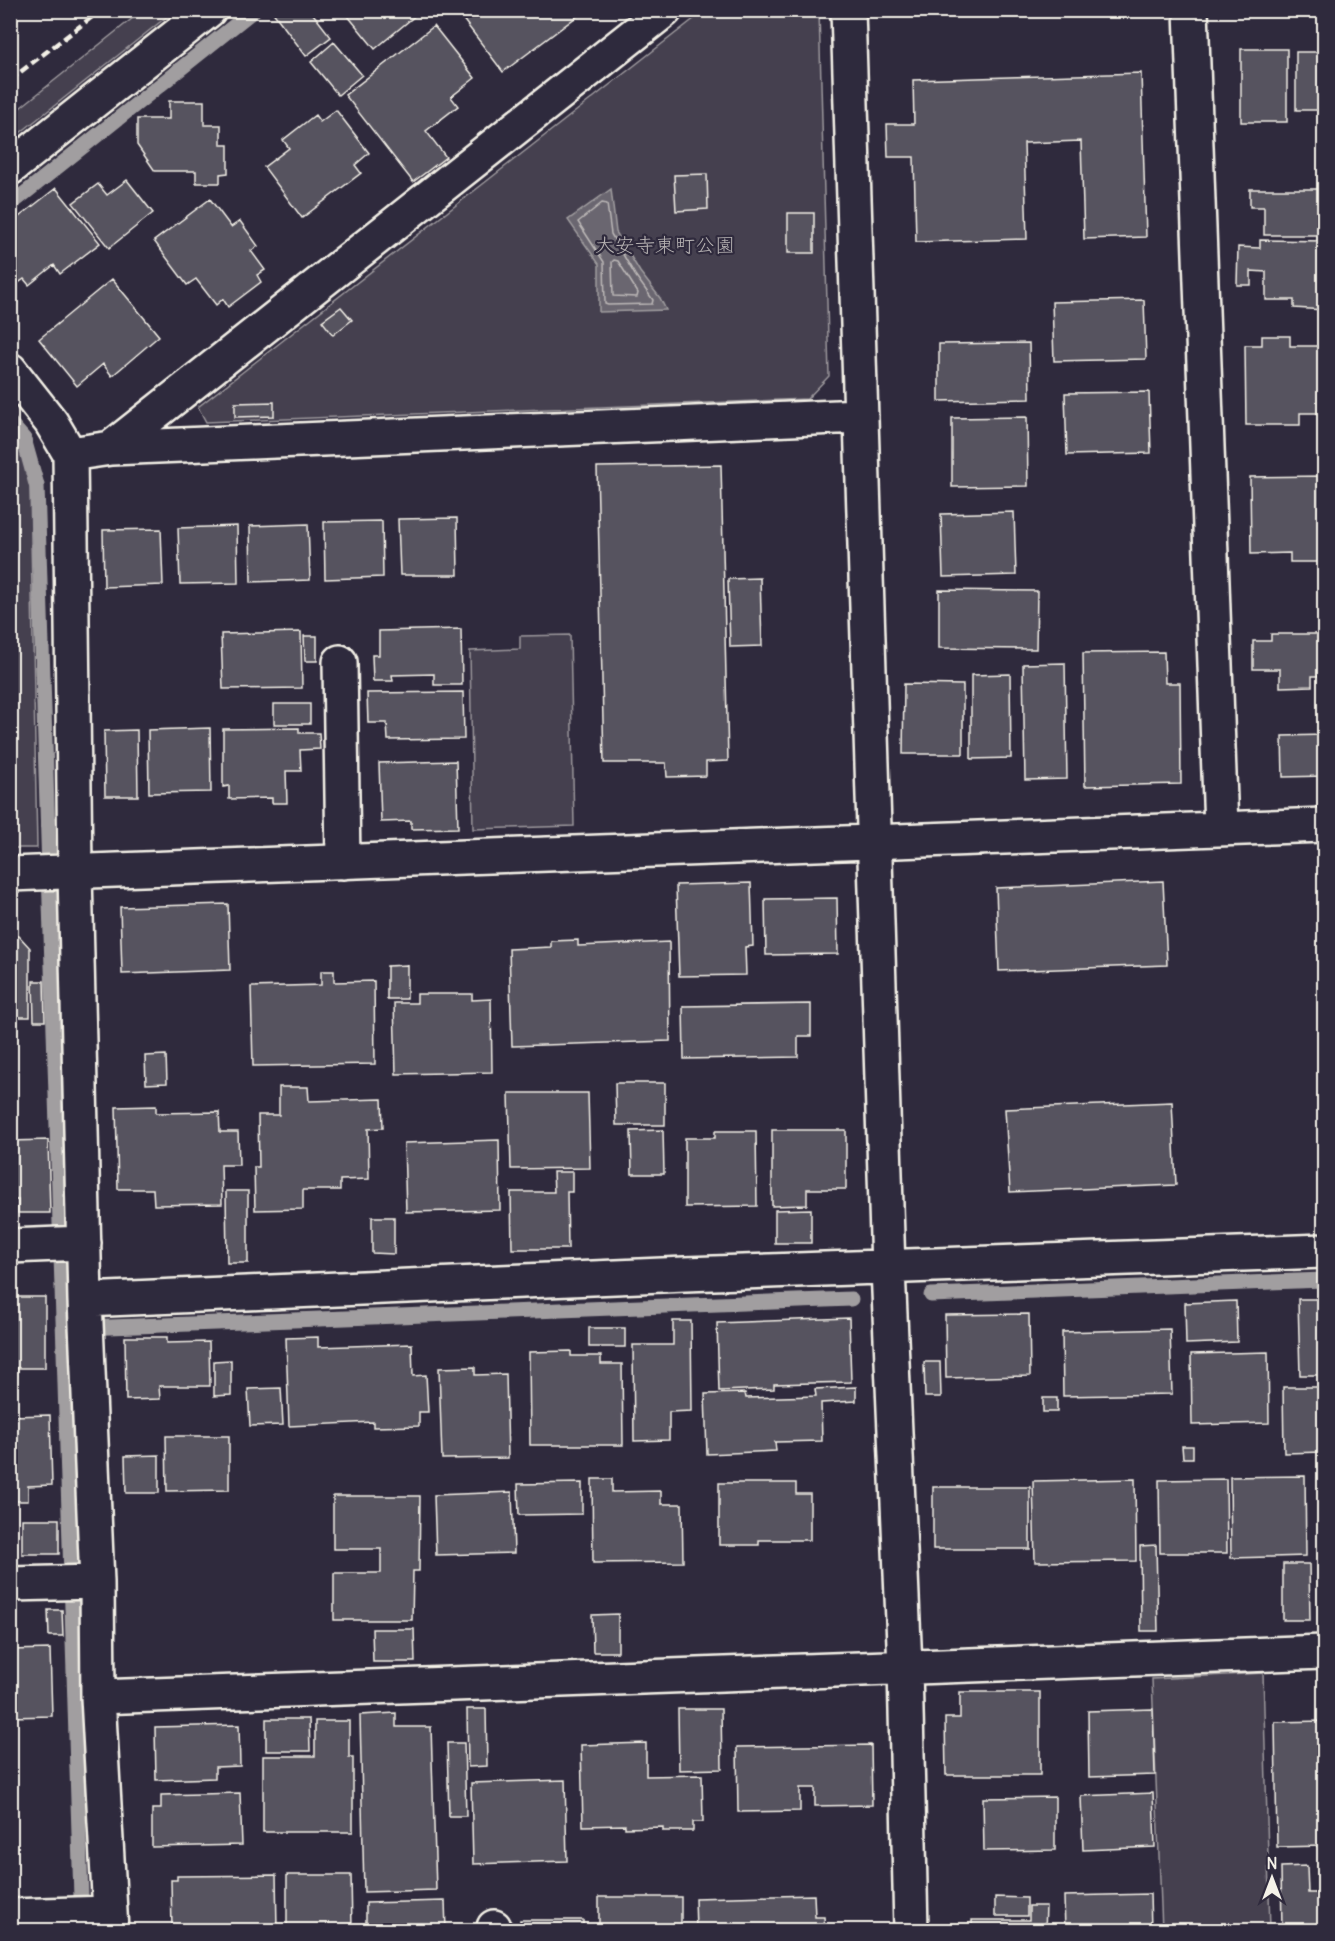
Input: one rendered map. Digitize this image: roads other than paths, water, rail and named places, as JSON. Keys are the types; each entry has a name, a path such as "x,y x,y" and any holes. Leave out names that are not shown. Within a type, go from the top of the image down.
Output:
{"street":[{"path":"10,168 209,10"},
{"path":"111,448 665,10"},
{"path":"848,10 888,1268 905,1667 911,1930"},
{"path":"1191,10 1221,828"},
{"path":"10,370 51,422 70,454 46,873 69,1244 86,1320 80,1582 98,1697 96,1918 10,1916"},
{"path":"70,454 111,448 861,416"},
{"path":"340,662 343,862"},
{"path":"46,873 1324,825"},
{"path":"10,1246 69,1244"},
{"path":"86,1320 674,1274 1324,1251"},
{"path":"10,1584 80,1582"},
{"path":"98,1697 1324,1652"}],"water":[{"path":"611,189 616,232 666,310 599,312 599,264 568,220"}],"waterway":[{"path":"10,205 254,10"},
{"path":"10,423 24,439 37,485 82,1930"},
{"path":"931,1295 1324,1280"},
{"path":"83,1328 851,1299"}],"railway":[{"path":"10,80 101,10"}],"park label":[{"name":"大安寺東町公園","path":"665,245"}]}
